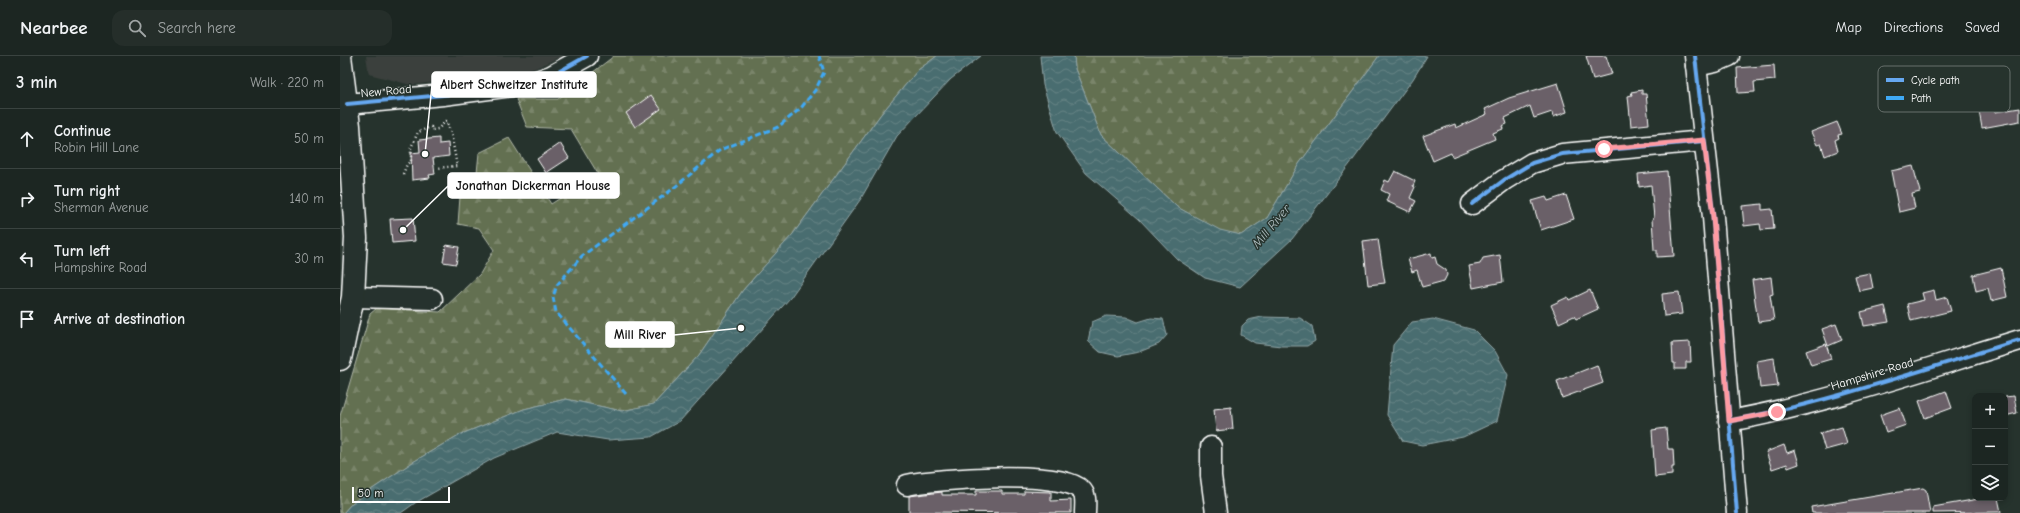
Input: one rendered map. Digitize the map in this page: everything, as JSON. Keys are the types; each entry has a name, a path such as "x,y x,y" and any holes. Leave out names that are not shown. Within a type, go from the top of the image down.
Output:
{"main road":[{"path":"340,56 347,104 356,238 353,297 340,359"}],"street":[{"name":"New Road","path":"347,104 450,95 528,84 551,76 587,56"},
{"path":"1729,56 1715,62 1695,61 1713,217 1736,513"},
{"path":"1472,204 1504,180 1532,163 1562,154 1704,140"},
{"path":"353,297 432,299"},
{"name":"Hampshire Road","path":"1729,421 1777,412 1829,398 2020,340"},
{"path":"1212,447 1211,476 1216,513"},
{"path":"907,485 928,481 997,478 1050,479 1070,483 1082,490 1085,497 1085,513"}],"path":[{"path":"403,174 407,164 411,162 410,148 418,132 431,127 432,130 438,129 446,121 451,133 457,166 437,168"}],"shaded area":[{"path":"366,56 562,56 536,68 519,73 411,85 369,74"}],"green space":[{"path":"614,56 937,56 918,70 881,114 793,234 743,290 699,355 654,404 622,411 566,399 524,409 459,435 413,462 353,502 343,513 340,513 340,416 370,314 377,308 440,312 480,274 494,250 479,228 458,224 460,197 475,192 479,153 509,138 551,204 598,174 571,129 527,127 516,99 558,99"},
{"path":"1074,56 1379,56 1299,164 1267,218 1241,235 1220,231 1177,207 1101,135 1075,69"}],"water":[{"path":"937,56 981,56 951,79 897,136 860,200 790,298 680,421 651,437 608,440 557,432 494,458 415,503 401,513 343,513 353,502 413,462 459,435 524,409 566,399 622,411 654,404 699,355 743,290 793,234 881,114 918,70"},
{"path":"1040,56 1074,56 1075,69 1101,135 1177,207 1220,230 1241,235 1267,218 1299,164 1379,56 1427,56 1413,79 1292,239 1240,287 1205,278 1177,259 1139,219 1086,173 1057,132 1043,85"},
{"path":"1106,316 1126,317 1138,322 1151,318 1163,319 1167,335 1159,344 1139,352 1118,356 1100,352 1088,341 1092,322"},
{"path":"1262,317 1300,318 1312,326 1315,341 1307,346 1281,346 1255,343 1241,335 1242,326 1248,320"},
{"path":"1433,319 1474,330 1495,351 1508,375 1497,421 1463,437 1422,445 1403,441 1387,415 1393,345 1412,322"}],"building":[{"path":"1586,56 1606,56 1612,74 1593,79"},
{"path":"1774,65 1775,80 1754,82 1755,92 1738,93 1737,68"},
{"path":"1558,83 1567,112 1553,117 1552,112 1534,118 1530,106 1505,118 1507,124 1502,126 1503,129 1493,133 1495,139 1452,157 1451,153 1433,161 1423,136 1455,124 1456,128 1487,114 1485,109 1509,98"},
{"path":"1642,90 1642,94 1646,94 1649,124 1631,126 1628,96 1632,95 1631,92"},
{"path":"651,95 661,109 635,127 626,113"},
{"path":"2020,108 2020,121 1982,128 1979,112 2010,112 2010,110"},
{"path":"1837,122 1842,134 1838,135 1839,138 1835,140 1838,151 1825,156 1821,144 1817,145 1811,132"},
{"path":"439,138 439,144 448,143 449,156 433,158 435,174 429,175 430,178 412,180 411,153 420,152 419,140"},
{"path":"560,143 569,158 546,173 537,159"},
{"path":"1913,166 1920,192 1912,194 1915,208 1899,212 1891,171"},
{"path":"1395,171 1415,181 1413,186 1415,187 1410,198 1416,201 1410,212 1386,201 1389,194 1381,190 1385,180 1389,182"},
{"path":"1667,171 1674,256 1657,257 1657,250 1654,250 1652,219 1654,218 1651,185 1639,187 1638,174"},
{"path":"1566,195 1574,219 1541,230 1532,201 1546,197 1548,201"},
{"path":"1762,204 1762,210 1772,209 1774,229 1761,230 1760,224 1744,226 1742,206"},
{"path":"413,218 415,241 392,243 390,219"},
{"path":"1378,239 1385,283 1368,285 1363,241"},
{"path":"446,245 459,247 456,264 443,262"},
{"path":"1431,253 1432,258 1435,257 1437,264 1446,270 1447,275 1444,281 1422,287 1417,270 1412,272 1408,259"},
{"path":"1500,255 1503,282 1473,288 1469,266 1480,264 1483,258"},
{"path":"2001,268 2007,297 1991,301 1988,288 1976,291 1973,275"},
{"path":"1870,273 1873,288 1859,291 1855,276"},
{"path":"1771,277 1773,294 1770,295 1774,320 1758,322 1752,280"},
{"path":"1590,290 1598,309 1576,319 1574,316 1559,323 1551,305 1568,297 1569,300"},
{"path":"1934,290 1936,300 1947,297 1951,311 1911,321 1907,304 1924,300 1922,293"},
{"path":"1679,292 1682,314 1664,316 1662,294"},
{"path":"1885,306 1889,322 1864,326 1861,312"},
{"path":"1836,324 1842,340 1828,346 1822,329"},
{"path":"1690,342 1691,362 1686,362 1686,369 1675,369 1675,363 1673,363 1672,343"},
{"path":"1826,344 1831,359 1811,365 1806,351"},
{"path":"1774,358 1778,386 1760,388 1757,361"},
{"path":"1597,365 1603,383 1562,398 1557,381"},
{"path":"1946,391 1952,408 1925,418 1919,401"},
{"path":"2014,396 2017,413 2008,415 2008,397"},
{"path":"1231,407 1233,429 1216,431 1214,409"},
{"path":"1900,408 1906,425 1886,432 1880,415"},
{"path":"1842,427 1847,444 1825,450 1820,433"},
{"path":"1666,428 1668,449 1673,449 1674,467 1672,467 1672,475 1655,477 1652,430"},
{"path":"1784,445 1787,453 1795,450 1799,464 1788,468 1787,464 1772,469 1766,452"},
{"path":"1923,488 1926,490 1930,513 1812,513 1811,507"},
{"path":"976,491 1002,491 1002,494 1024,494 1024,491 1051,492 1051,501 1071,500 1071,513 909,512 909,496 942,492 942,495 976,495"},
{"path":"1972,500 1999,501 2001,512 1933,513 1933,507"}],"marked path":[{"path":"626,394 556,312 553,297 557,285 582,256 670,191 720,150 778,127 801,108 816,89 824,72 819,56"}],"cycle path":[{"path":"347,104 443,95 528,84 551,76 587,56"},
{"path":"1695,56 1713,217 1737,513"},
{"path":"1472,204 1504,180 1532,163 1562,154 1704,141"},
{"path":"1729,421 1766,414 1839,395 2020,340"}],"place":[{"name":"Albert Schweitzer Institute","path":"425,154"},
{"name":"Jonathan Dickerman House","path":"403,230"},
{"name":"Mill River","path":"741,328"}],"route":[{"path":"1604,149 1704,140 1713,217 1729,421 1777,412"}]}
